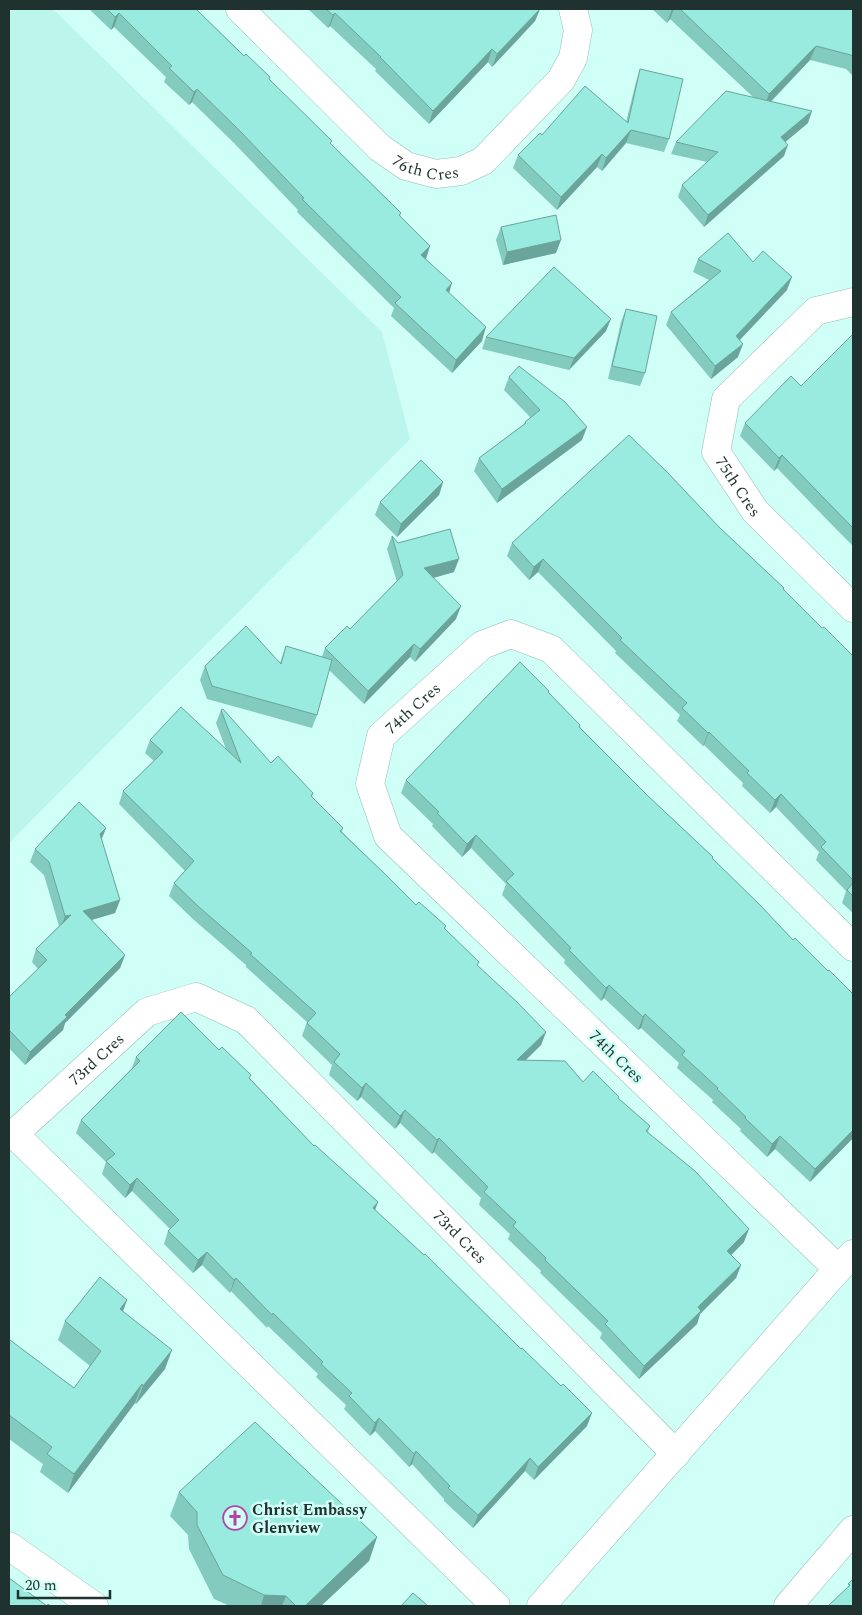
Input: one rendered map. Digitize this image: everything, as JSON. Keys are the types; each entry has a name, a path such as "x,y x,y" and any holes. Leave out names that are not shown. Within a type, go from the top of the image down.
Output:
{"street":[{"name":"76th Cres","path":"240,9 380,148 406,166 436,174 461,171 483,162 561,80 573,58 575,48 578,30 573,9"},
{"name":"75th Cres","path":"853,302 816,311 726,399 716,452 755,511 853,608"},
{"name":"74th Cres","path":"845,1261 388,836 370,784 381,736 482,645 511,634 552,649 853,947"},
{"name":"73rd Cres","path":"496,1606 14,1134 147,1012 196,997 246,1020 676,1454"},
{"path":"541,1606 845,1261"},
{"path":"788,1606 853,1530"},
{"path":"9,1546 94,1606"}],"shaded area":[{"path":"9,9 53,9 382,332 410,439 9,843"}],"building":[{"path":"107,9 196,9 244,56 246,54 270,77 269,79 332,141 330,143 401,213 399,215 430,246 421,255 452,283 446,290 486,327 456,360 395,303 401,297 302,199 304,198 239,130 197,89 194,92 169,68 172,66 119,13 115,17"},
{"path":"326,9 540,9 497,54 492,49 433,111 335,13 333,15"},
{"path":"680,9 853,9 853,57 816,46 769,94"},
{"path":"640,69 683,79 669,139 631,130 606,158 602,154 561,197 518,155 540,133 542,135 585,86 628,123"},
{"path":"726,91 812,111 781,137 788,145 708,215 682,185 718,152 676,142"},
{"path":"556,215 561,240 507,252 501,227"},
{"path":"728,233 753,262 763,251 792,277 736,336 743,344 715,366 671,312 721,271 698,259"},
{"path":"554,267 611,319 574,358 486,337"},
{"path":"626,309 657,316 645,373 612,366"},
{"path":"853,334 853,528 782,455 779,458 745,423 791,376 801,386"},
{"path":"519,366 565,402 587,427 502,489 479,458 526,423 540,410 509,377"},
{"path":"629,435 720,528 853,656 853,880 821,847 826,842 781,794 775,800 747,773 749,771 682,708 687,703 620,640 622,638 543,559 534,567 512,543"},
{"path":"421,460 443,482 401,524 380,502"},
{"path":"450,529 459,559 424,568 461,606 420,649 414,644 368,691 325,648 347,626 350,629 403,575 392,536 398,543"},
{"path":"246,626 281,664 286,646 332,660 317,715 212,686 205,666"},
{"path":"520,662 580,725 579,727 647,795 713,857 793,940 795,938 853,994 853,1130 815,1169 780,1136 772,1144 718,1088 682,1055 685,1051 645,1014 643,1017 609,985 606,988 569,950 571,948 506,881 514,874 476,835 467,844 437,813 439,812 406,780"},
{"path":"181,707 241,763 221,710 223,709 271,763 278,756 313,793 311,796 343,828 340,831 416,905 419,902 446,926 444,928 479,962 477,965 546,1032 517,1060 565,1061 583,1082 593,1071 618,1098 650,1126 646,1131 695,1171 749,1229 727,1251 741,1265 698,1307 701,1311 644,1366 605,1324 608,1321 513,1226 516,1222 484,1192 488,1187 439,1138 437,1140 405,1110 400,1116 366,1083 362,1088 334,1062 340,1054 307,1023 316,1013 174,883 194,861 123,791 163,752 150,740"},
{"path":"79,802 106,828 100,834 120,900 83,911 125,955 65,1015 67,1017 30,1052 9,1030 9,997 47,960 36,949 71,915 65,916 49,862 35,849"},
{"path":"853,883 853,896 847,890"},
{"path":"181,1012 219,1050 222,1047 251,1075 249,1078 314,1146 378,1202 373,1208 425,1254 521,1349 561,1386 563,1384 592,1413 538,1467 530,1458 478,1515 448,1488 450,1486 416,1451 414,1454 379,1418 375,1423 349,1396 352,1393 321,1364 323,1362 273,1313 272,1315 236,1278 234,1280 207,1252 198,1260 168,1231 179,1220 137,1178 130,1185 106,1161 115,1154 81,1120 140,1061 136,1057"},
{"path":"100,1277 127,1300 120,1309 172,1350 143,1386 142,1384 74,1474 47,1454 52,1447 9,1415 9,1342 10,1340 74,1388 101,1351 65,1321"},
{"path":"255,1422 377,1537 305,1606 296,1606 286,1596 264,1595 223,1575 197,1525 197,1512 179,1492"},
{"path":"9,1578 47,1606 9,1606"},
{"path":"853,1579 853,1606 828,1606 850,1585 848,1584"},
{"path":"413,1593 428,1606 401,1606"}],"place":[{"name":"Christ Embassy Glenview","path":"235,1518"}]}
